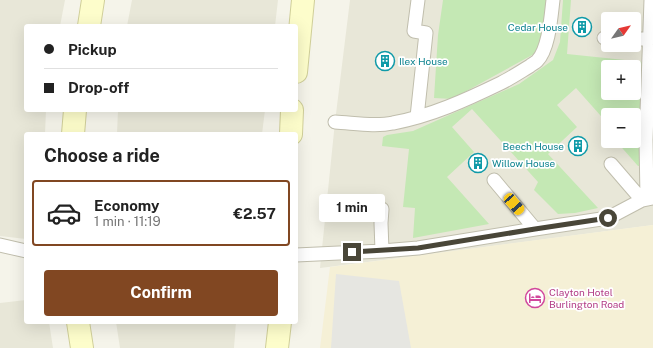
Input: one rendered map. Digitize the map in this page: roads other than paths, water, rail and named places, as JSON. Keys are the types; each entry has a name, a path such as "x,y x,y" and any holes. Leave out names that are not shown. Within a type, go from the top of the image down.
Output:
{"main road":[{"path":"89,24 93,0"},
{"path":"298,51 303,0"},
{"path":"73,132 75,112"},
{"path":"291,132 292,112"},
{"path":"78,324 82,348"},
{"path":"277,348 280,324"}],"lane":[{"path":"417,117 426,33 414,31 418,0"},
{"path":"336,122 392,124 441,110 515,75 538,60 546,46 553,0"},
{"path":"647,199 646,140 650,0"},
{"path":"641,39 649,39"},
{"path":"611,164 647,199"},
{"path":"494,180 535,229"},
{"path":"298,255 418,248 608,218 647,199"},
{"path":"382,209 382,251"},
{"path":"0,245 24,251"}],"place":[{"name":"Cedar House","path":"582,27"},
{"name":"Ilex House","path":"385,61"},
{"name":"Beech House","path":"578,146"},
{"name":"Willow House","path":"478,163"},
{"name":"Clayton Hotel Burlington Road","path":"535,298"}]}
